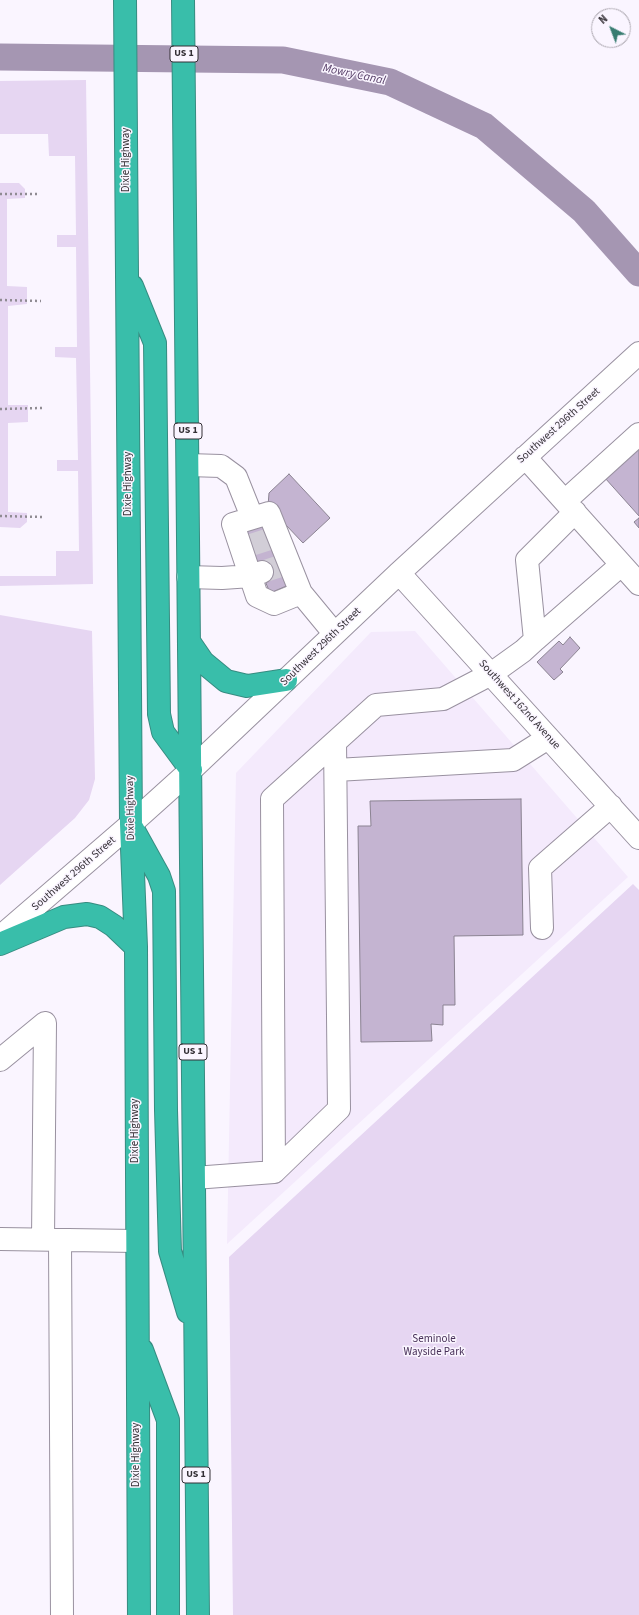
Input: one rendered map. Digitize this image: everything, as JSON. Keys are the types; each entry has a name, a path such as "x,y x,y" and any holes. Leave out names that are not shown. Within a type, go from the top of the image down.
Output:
{"highway":[{"name":"US 1","path":"183,8 198,1615"},
{"name":"Dixie Highway","path":"125,9 131,824 136,947 136,1241 139,1615"},
{"path":"128,274 155,343 159,714 163,732 191,770"},
{"path":"190,643 203,662 226,681 247,686 286,680"},
{"path":"131,824 159,876 164,891 166,1110 170,1251 195,1334"},
{"path":"0,944 64,917 87,914 100,917 114,926 136,947"},
{"path":"137,1335 168,1420 168,1615"}],"street":[{"name":"Southwest 296th Street","path":"0,937 191,770 334,633 639,353"},
{"path":"535,640 527,560 570,507 639,434"},
{"path":"525,457 639,584"},
{"path":"188,465 221,466 236,477 252,518"},
{"path":"301,594 274,604 257,596 256,574 246,547 233,524 269,513 276,538 286,564 301,594 334,633"},
{"path":"274,1172 272,799 376,705 443,699 491,674 523,651 621,565"},
{"name":"Southwest 162nd Avenue","path":"399,573 548,738 611,806 637,831"},
{"path":"188,577 222,578 256,574"},
{"path":"336,770 513,760 548,738"},
{"path":"194,1178 274,1172 340,1109 335,742"},
{"path":"542,928 540,868 611,806"},
{"path":"0,1060 45,1023 62,1615"},
{"path":"0,1239 136,1241"}],"path":[{"path":"0,194 40,194"},
{"path":"0,300 41,301"},
{"path":"0,408 42,408"},
{"path":"0,516 43,517"}],"shaded area":[{"path":"415,631 628,877 227,1244 236,773 371,632"}],"green space":[{"path":"86,80 93,584 0,586 0,576 56,576 56,551 79,551 78,471 57,471 57,460 78,460 76,358 55,357 55,347 77,347 76,247 57,247 57,235 76,235 75,156 49,156 48,134 0,134 0,81"},
{"path":"0,183 19,183 25,189 25,198 7,199 7,286 27,287 27,304 8,306 8,405 28,405 28,422 8,423 8,512 27,513 27,522 20,528 0,527"},
{"path":"0,615 92,631 95,779 89,800 75,818 0,885"},
{"name":"Seminole Wayside Park","path":"633,884 639,890 639,1615 233,1615 229,1257"}],"building":[{"path":"639,447 639,516 605,478"},
{"path":"289,474 330,518 303,543 268,506 269,493"},
{"path":"265,518 291,584 270,593 243,527"},
{"path":"639,518 639,528 634,522"},
{"path":"570,637 580,648 560,669 563,672 554,680 537,662 559,641 563,645"},
{"path":"521,799 523,935 454,936 455,1005 443,1005 443,1025 431,1024 432,1041 361,1042 358,826 371,826 370,801"}],"waterway":[{"name":"Mowry Canal","path":"0,57 283,60 390,82 484,126 584,211 639,273"}],"tunnel":[{"path":"251,545 273,538"},
{"path":"262,572 284,565"}]}
